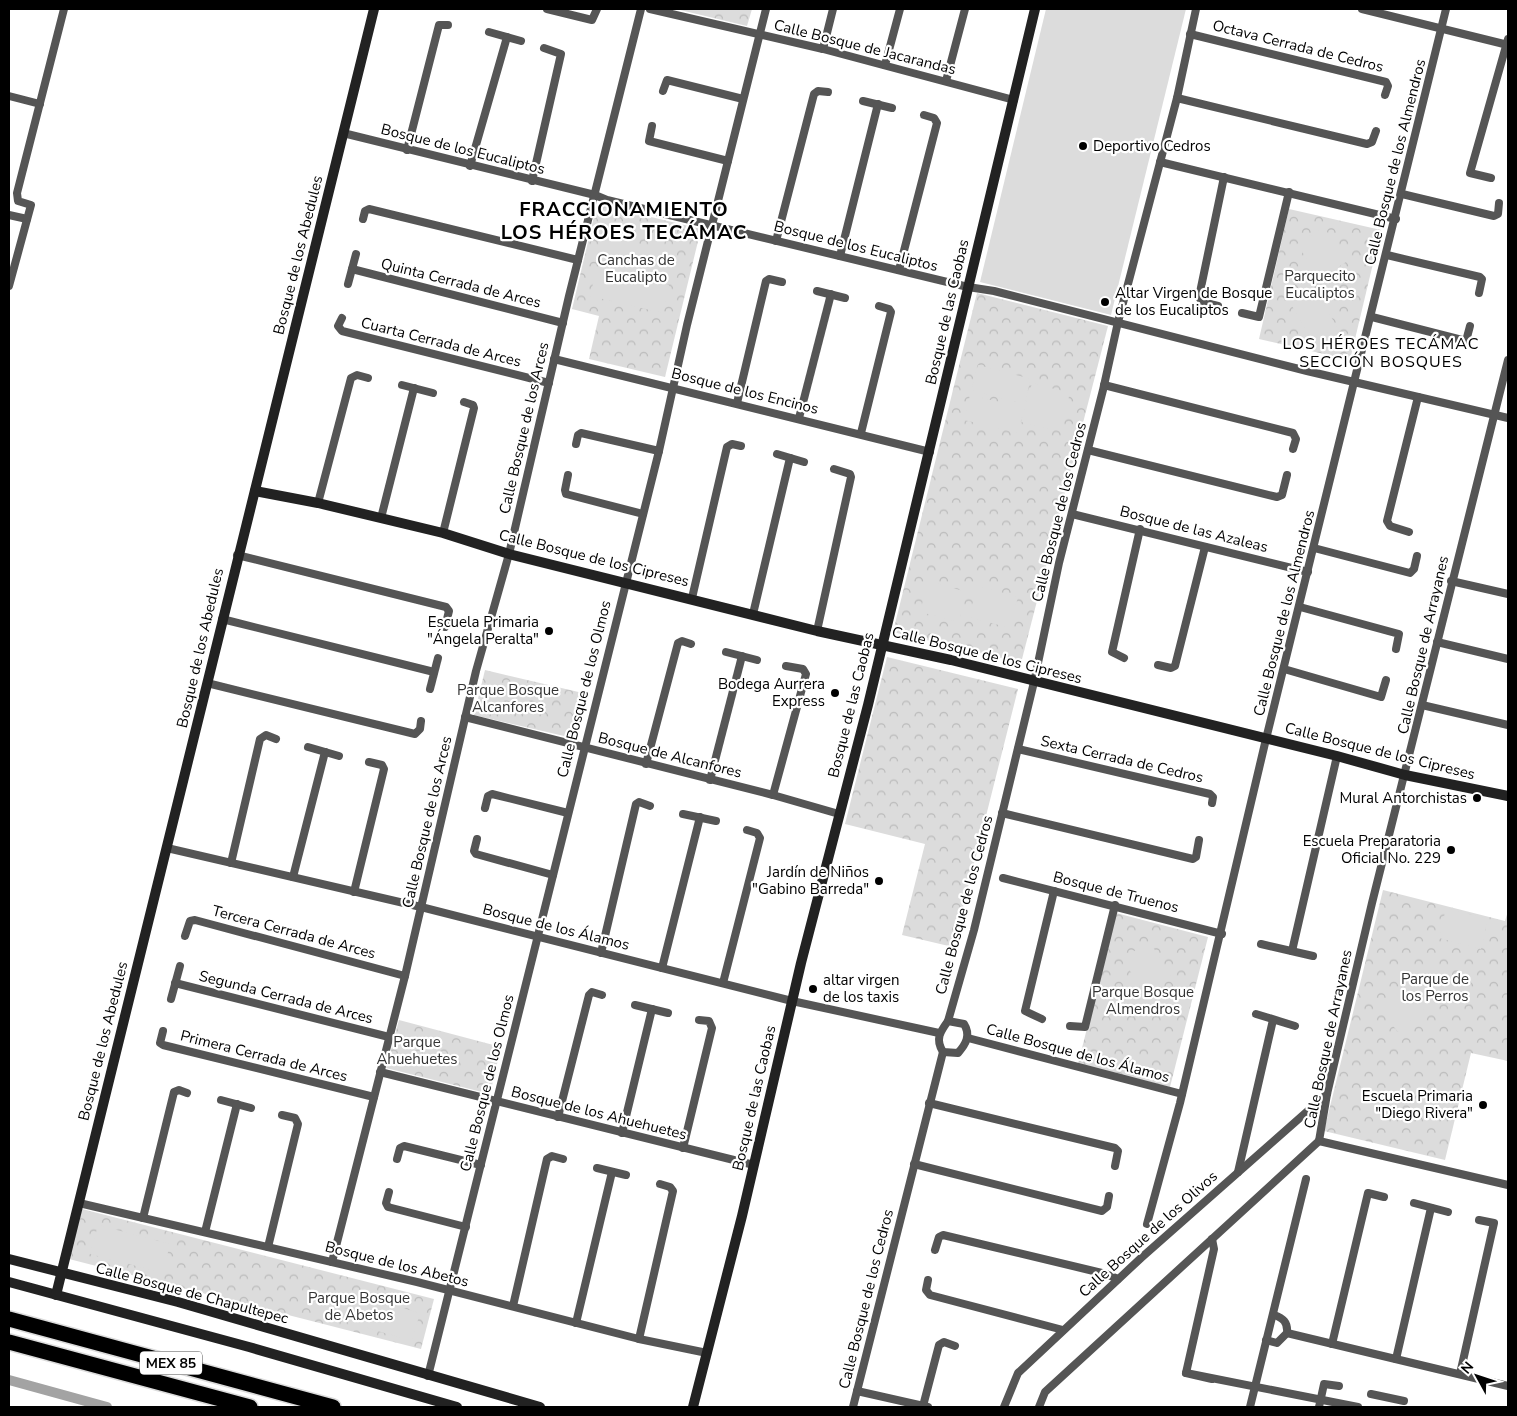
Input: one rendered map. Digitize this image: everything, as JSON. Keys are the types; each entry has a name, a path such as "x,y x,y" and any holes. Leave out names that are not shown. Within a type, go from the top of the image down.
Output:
{"highway":[{"name":"MEX 85","path":"9,1319 333,1407"},
{"name":"MEX 85","path":"9,1342 250,1407"}],"street":[{"path":"9,286 31,205 20,202 16,196 64,9"},
{"name":"Bosque de los Abedules","path":"56,1295 167,848 237,555 255,491 374,9"},
{"path":"547,9 592,20 597,9"},
{"name":"Calle Bosque de los Arces","path":"332,1262 405,976 465,718 509,554 554,359 641,9"},
{"name":"Calle Bosque de Jacarandas","path":"650,9 823,49 1014,100"},
{"name":"Calle Bosque de los Olmos","path":"428,1376 659,451 672,388 766,9"},
{"path":"823,49 833,9"},
{"path":"885,65 900,9"},
{"path":"946,81 965,9"},
{"name":"Bosque de las Caobas","path":"693,1407 754,1165 792,1001 930,452 1035,9"},
{"name":"Calle Bosque de los Cedros","path":"948,1021 974,930 1034,682 1059,563 1118,322 1177,98 1196,9"},
{"path":"1362,9 1508,43 1470,173 1491,178"},
{"name":"Calle Bosque de los Almendros","path":"1147,1224 1222,934 1266,739 1372,317 1446,9"},
{"path":"407,150 439,26 448,25"},
{"path":"489,32 521,41"},
{"name":"Octava Cerrada de Cedros","path":"1190,34 1386,82 1388,86 1385,95"},
{"path":"470,166 507,37"},
{"path":"532,180 561,54 544,48"},
{"path":"663,91 667,80 743,99"},
{"path":"776,240 814,94 818,91 828,92"},
{"path":"9,96 40,104"},
{"path":"1177,98 1368,144 1372,142 1376,131"},
{"path":"863,101 892,108"},
{"path":"840,256 878,104"},
{"path":"898,270 937,123 934,118 924,115"},
{"path":"652,126 649,141 728,161"},
{"name":"Bosque de los Eucaliptos","path":"343,133 712,226 968,287 994,291 1355,382 1508,418"},
{"path":"1160,162 1396,219"},
{"path":"1218,306 1202,302 1199,297 1224,177"},
{"path":"1242,313 1260,317 1289,192"},
{"path":"1402,194 1494,216 1498,214 1499,203"},
{"path":"363,219 365,211 369,209 578,260"},
{"path":"9,215 27,219"},
{"path":"348,284 356,254"},
{"path":"1387,255 1480,277 1482,279 1479,293"},
{"name":"Quinta Cerrada de Arces","path":"352,269 563,323"},
{"path":"737,403 766,281 770,279 782,282"},
{"path":"817,291 845,298"},
{"path":"799,418 832,294"},
{"path":"862,433 891,312 889,309 879,306"},
{"path":"1372,317 1466,341 1470,326"},
{"name":"Cuarta Cerrada de Arces","path":"342,318 338,326 342,331 549,383"},
{"name":"Bosque de los Encinos","path":"554,359 862,433 930,452"},
{"name":"Calle Bosque de Arrayanes","path":"1320,1141 1327,1094 1451,581 1508,360"},
{"path":"318,503 351,378 357,375 368,378"},
{"path":"402,385 432,393"},
{"path":"1104,385 1293,433 1296,439 1293,449"},
{"path":"381,518 414,388"},
{"path":"1409,532 1390,526 1387,521 1418,397"},
{"path":"443,533 474,408 473,405 464,402"},
{"path":"576,444 578,435 581,432 659,451"},
{"path":"692,598 727,447 732,444 742,446"},
{"path":"1088,450 1277,497 1282,495 1287,475"},
{"path":"778,454 804,462"},
{"path":"753,614 790,458"},
{"path":"817,631 851,477 850,474 834,469"},
{"path":"568,476 564,490 566,494 643,514"},
{"name":"Calle Bosque de los Cipreses","path":"255,491 318,503 443,533 509,554 692,598 817,631 882,644 1337,756 1405,775 1508,796"},
{"name":"Bosque de las Azaleas","path":"1072,514 1140,529 1308,572"},
{"path":"1124,658 1112,652 1140,529"},
{"path":"1158,665 1171,668 1175,666 1205,547"},
{"path":"1314,548 1410,573 1414,569 1417,556"},
{"path":"237,555 446,607 449,611 445,627"},
{"path":"1451,581 1508,594"},
{"path":"1300,607 1399,634 1396,649"},
{"path":"222,619 434,672"},
{"path":"646,764 678,643 682,641 691,644"},
{"path":"1437,642 1508,659"},
{"path":"726,652 757,660"},
{"path":"710,780 742,656"},
{"path":"430,688 438,658"},
{"path":"773,795 806,674 803,669 786,666"},
{"path":"1284,669 1381,697 1386,680"},
{"path":"207,683 415,734 420,730 422,721"},
{"path":"1422,705 1508,725"},
{"name":"Bosque de Alcanfores","path":"465,718 773,795 839,814"},
{"path":"231,863 260,739 266,735 276,738"},
{"path":"308,747 339,756"},
{"name":"Sexta Cerrada de Cedros","path":"1018,749 1210,794 1214,797 1212,803"},
{"path":"293,877 325,752"},
{"path":"1292,951 1337,756"},
{"path":"354,892 384,769 382,765 369,762"},
{"path":"485,808 488,796 492,794 568,813"},
{"path":"601,953 636,804 638,802 650,806"},
{"path":"1002,813 1193,859 1196,857 1199,840"},
{"path":"683,814 716,821"},
{"path":"662,968 700,817"},
{"path":"724,980 760,838 758,833 747,830"},
{"path":"477,839 474,851 476,854 553,875"},
{"name":"Bosque de los Álamos","path":"167,848 421,907 662,968 724,980 792,1001 939,1033"},
{"name":"Bosque de Truenos","path":"1002,878 1115,905 1222,934"},
{"path":"1042,1019 1025,1011 1054,891"},
{"path":"1070,1026 1085,1027 1115,905"},
{"name":"Tercera Cerrada de Arces","path":"185,936 190,921 195,920 405,976"},
{"path":"1261,944 1312,956"},
{"name":"Segunda Cerrada de Arces","path":"171,999 180,966"},
{"name":"Segunda Cerrada de Arces","path":"175,983 389,1037"},
{"path":"558,1117 589,995 592,992 602,995"},
{"path":"635,1005 668,1013"},
{"path":"622,1133 652,1009"},
{"path":"1256,1014 1295,1026"},
{"path":"684,1148 712,1028 709,1021 699,1020"},
{"path":"1238,1172 1273,1020"},
{"path":"948,1021 964,1024 968,1030 968,1038 958,1054 943,1052 938,1044 939,1033 948,1021"},
{"name":"Primera Cerrada de Arces","path":"163,1031 160,1043 163,1045 374,1097"},
{"name":"Calle Bosque de los Álamos","path":"968,1038 1182,1094"},
{"name":"Calle Bosque de los Cedros","path":"853,1407 943,1052"},
{"name":"Bosque de los Ahuehuetes","path":"380,1072 754,1165"},
{"path":"143,1218 174,1092 179,1090 187,1092"},
{"name":"Calle Bosque de los Olivos","path":"1004,1407 1018,1374 1063,1330 1327,1094"},
{"path":"221,1100 251,1108"},
{"path":"929,1103 1116,1148 1118,1151 1115,1166"},
{"path":"205,1232 237,1104"},
{"path":"268,1247 298,1124 295,1118 282,1115"},
{"path":"1039,1407 1045,1392 1320,1141 1508,1185"},
{"path":"397,1159 400,1148 404,1146 481,1165"},
{"path":"513,1306 547,1159 552,1156 563,1159"},
{"path":"914,1164 1102,1211 1107,1207 1109,1196"},
{"path":"596,1168 626,1175"},
{"path":"576,1323 612,1172"},
{"path":"1250,1407 1306,1179"},
{"path":"639,1339 673,1192 670,1187 660,1184"},
{"path":"389,1192 386,1203 388,1207 466,1227"},
{"path":"1332,1344 1368,1193 1384,1197"},
{"name":"Bosque de los Abetos","path":"79,1203 450,1290 639,1339 707,1352"},
{"path":"1414,1203 1448,1212"},
{"path":"1396,1359 1431,1208"},
{"path":"1460,1374 1494,1223 1479,1220"},
{"path":"936,1250 939,1237 943,1235 1118,1279"},
{"path":"1186,1373 1214,1249 1212,1239"},
{"name":"Calle Bosque de Chapultepec","path":"9,1259 178,1302 540,1407"},
{"path":"928,1280 926,1290 930,1295 1063,1330"},
{"path":"9,1282 249,1347 457,1407"},
{"path":"1274,1315 1286,1322 1287,1333"},
{"path":"1287,1333 1508,1386"},
{"path":"1266,1340 1277,1342 1287,1333"},
{"path":"857,1391 926,1407 940,1345 944,1342 956,1346"},
{"path":"1186,1373 1212,1379"},
{"path":"1186,1373 1358,1407"},
{"path":"1319,1407 1324,1384 1339,1386"},
{"path":"1371,1394 1404,1401"},
{"path":"1385,1407 1387,1398"}],"green space":[{"path":"676,9 752,9 747,26"},
{"name":"Deportivo Cedros","path":"1046,9 1186,9 1111,315 980,282"},
{"name":"Canchas de Eucalipto","path":"597,204 701,229 665,377 589,359 599,316 572,309"},
{"name":"Parquecito Eucaliptos","path":"1289,209 1381,230 1350,360 1259,339"},
{"path":"1324,227 1346,262 1320,279 1297,244"},
{"path":"605,235 677,253 670,281 598,263"},
{"path":"597,267 669,285 663,313 590,296"},
{"path":"1316,291 1337,327 1312,341 1292,306"},
{"path":"977,293 1108,326 1021,663 893,632"},
{"path":"978,365 1031,379 1024,404 971,390"},
{"path":"1032,383 1070,393 1060,431 1021,422"},
{"path":"970,395 1024,408 1018,433 964,420"},
{"path":"928,581 967,592 959,622 920,612"},
{"path":"977,586 1018,597 1010,628 969,617"},
{"path":"887,657 1018,689 953,947 902,935 925,844 845,824"},
{"name":"Parque Bosque Alcanfores","path":"485,670 587,694 577,739 474,715"},
{"name":"Parque de los Perros","path":"1383,890 1505,921 1508,911 1508,1061 1471,1053 1445,1160 1324,1131"},
{"path":"1446,908 1488,919 1481,949 1439,938"},
{"name":"Parque Bosque Almendros","path":"1116,913 1208,937 1170,1087 1078,1064"},
{"path":"1150,942 1172,978 1145,995 1122,958"},
{"path":"1437,962 1455,983 1398,1032 1380,1010"},
{"name":"Parque Ahuehuetes","path":"399,1020 501,1047 490,1094 386,1068"},
{"name":"Parque Bosque de Abetos","path":"82,1209 434,1299 421,1349 69,1259"},
{"path":"98,1225 170,1244 163,1273 90,1254"},
{"path":"348,1292 420,1313 412,1341 340,1320"}],"waterway":[{"path":"9,1380 107,1407"}],"place":[{"name":"Deportivo Cedros","path":"1083,146"},
{"name":"Altar Virgen de Bosque de los Eucaliptos","path":"1105,302"},
{"name":"Escuela Primaria \"Ángela Peralta\"","path":"549,631"},
{"name":"Bodega Aurrera Express","path":"835,693"},
{"name":"Mural Antorchistas","path":"1477,798"},
{"name":"Escuela Preparatoria Oficial No. 229","path":"1451,850"},
{"name":"Jardín de Niños \"Gabino Barreda\"","path":"879,881"},
{"name":"altar virgen de los taxis","path":"813,989"},
{"name":"Escuela Primaria \"Diego Rivera\"","path":"1483,1105"}],"district":[{"name":"FRACCIONAMIENTO LOS HÉROES TECÁMAC","path":"624,220"},
{"name":"LOS HÉROES TECÁMAC SECCIÓN BOSQUES","path":"1381,352"}]}
